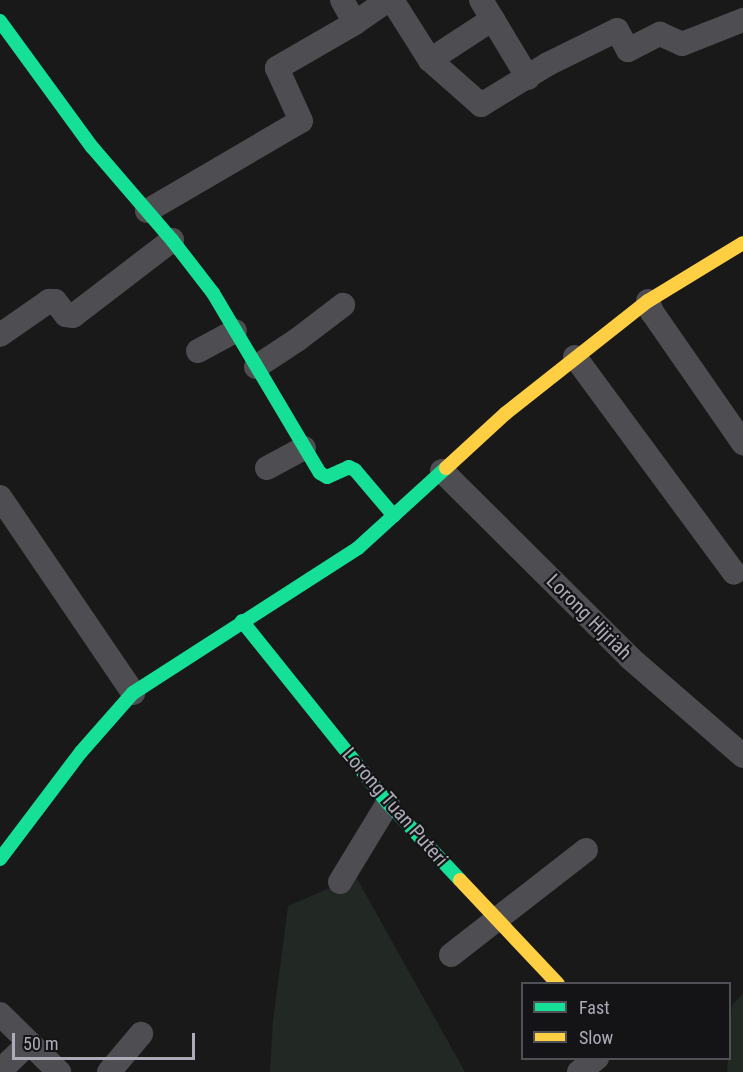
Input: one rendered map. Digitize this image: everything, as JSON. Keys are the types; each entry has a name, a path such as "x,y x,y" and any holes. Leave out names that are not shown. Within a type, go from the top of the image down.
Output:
{"street":[{"path":"342,0 355,22"},
{"path":"147,211 301,121 277,68 390,0 430,60 481,105 548,64 617,30 628,50 660,34 682,44 743,20"},
{"path":"430,60 487,10 528,78"},
{"path":"0,21 92,147 172,240 213,293 304,448 323,476 330,477 349,467 355,470 394,516"},
{"path":"0,334 49,301 55,301 66,315 72,316 172,240"},
{"path":"0,859 81,752 133,693 358,548 506,412 575,357 648,301 743,243"},
{"path":"648,301 666,332 743,443"},
{"path":"256,367 297,340 343,305"},
{"path":"198,351 235,331"},
{"path":"575,357 734,573"},
{"path":"267,468 304,448"},
{"name":"Lorong Hijriah","path":"442,471 630,658 743,756"},
{"path":"0,497 133,693"},
{"name":"Lorong Tuan Puteri","path":"242,621 388,803 556,982"},
{"path":"340,882 388,803"},
{"path":"451,955 495,918 586,850"},
{"path":"0,1014 59,1072"},
{"path":"109,1072 141,1034"},
{"path":"0,1071 28,1044"},
{"path":"579,1072 596,1060"}],"shaded area":[{"path":"356,877 465,1072 270,1072 273,1021 288,906"},
{"path":"743,994 743,1072 727,1072 728,1060 731,1060 732,1005"}],"traffic: fast":[{"path":"0,21 92,147 172,240 213,293 320,473 327,477 349,467 355,470 394,516"},
{"path":"0,859 81,752 133,693 358,548 446,468"},
{"path":"242,621 388,803 460,880"}],"traffic: slow":[{"path":"446,468 506,413 648,301 743,243"},
{"path":"460,880 556,982"}]}
